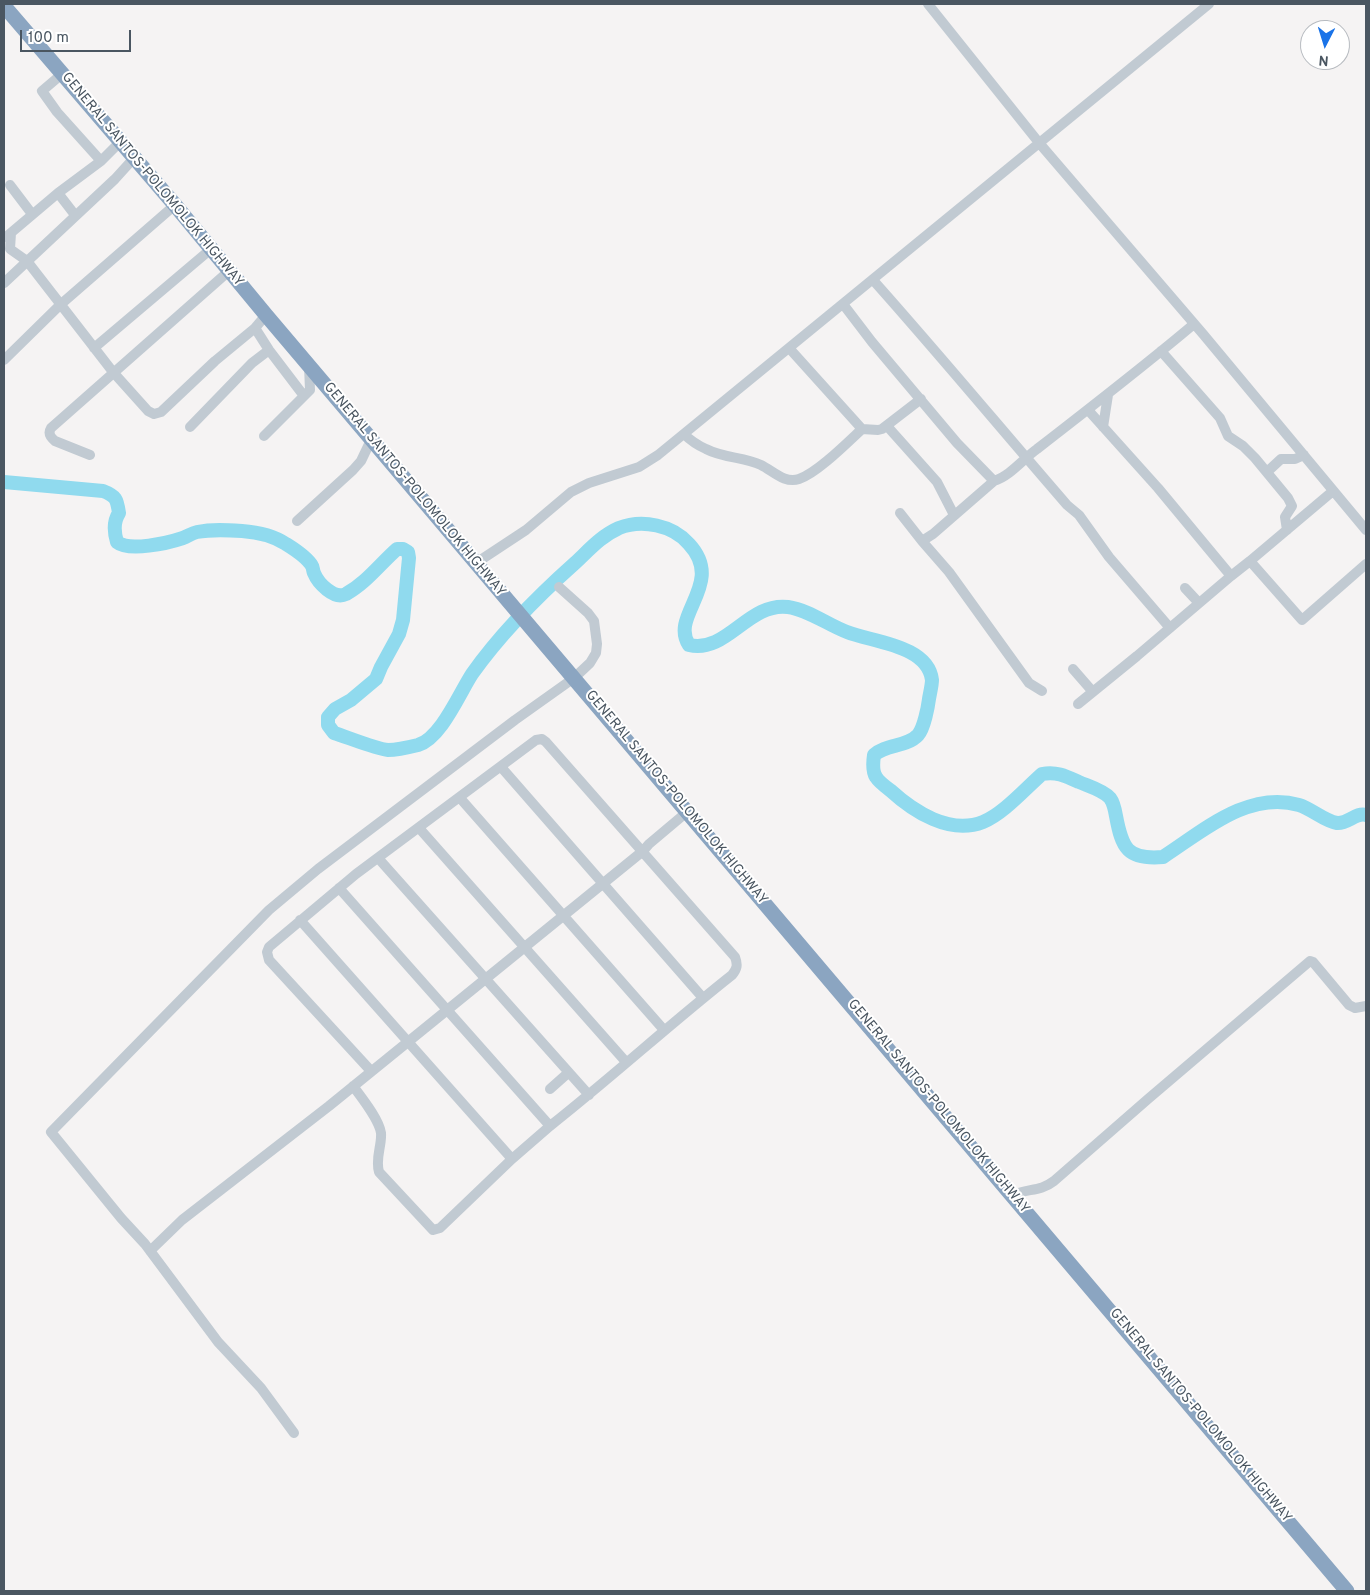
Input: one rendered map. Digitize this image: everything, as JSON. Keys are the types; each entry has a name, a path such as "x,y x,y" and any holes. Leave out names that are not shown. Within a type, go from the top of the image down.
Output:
{"highway":[{"name":"GENERAL SANTOS-POLOMOLOK HIGHWAY","path":"4,6 175,205 308,366 1348,1591"}],"street":[{"path":"928,4 1040,144 1194,324 1366,530"},
{"path":"476,563 526,530 570,492 589,483 639,467 658,455 1209,4"},
{"path":"62,74 42,91 57,112 101,160"},
{"path":"120,142 101,160 7,236 10,248 27,261 114,372 148,411 157,414 214,361 255,328 266,315"},
{"path":"4,283 115,179 134,158"},
{"path":"10,185 32,214"},
{"path":"58,193 75,215"},
{"path":"4,360 60,305 175,205"},
{"path":"94,348 211,249"},
{"path":"90,456 54,441 50,438 49,430 229,271"},
{"path":"873,280 944,360 980,405 1067,505 1079,515 1109,557 1170,628"},
{"path":"842,304 957,443 994,481"},
{"path":"922,541 933,534 994,481 1006,474 1108,395 1194,324"},
{"path":"255,328 269,350 304,396"},
{"path":"789,348 862,429"},
{"path":"190,427 252,363 269,350"},
{"path":"1161,351 1220,418 1228,436 1243,446 1292,503 1292,508 1285,517 1287,530"},
{"path":"264,436 310,390 308,366"},
{"path":"1103,427 1108,395"},
{"path":"684,434 705,449 759,464 781,477 795,480 804,477 818,467 862,429 878,430 887,426 921,399"},
{"path":"1088,410 1158,488 1231,576"},
{"path":"887,426 937,482 954,515"},
{"path":"297,521 353,470 361,461 371,440"},
{"path":"1267,472 1281,459 1295,459 1304,455"},
{"path":"1078,704 1250,562 1333,490"},
{"path":"900,513 935,558 949,572 1029,683 1042,691"},
{"path":"933,534 935,558"},
{"path":"1250,562 1302,620 1366,564"},
{"path":"294,1433 261,1388 218,1342 150,1251 52,1132 276,904 318,869 515,720 574,678 590,664 598,644 594,622 588,613 559,587"},
{"path":"1185,588 1199,603"},
{"path":"1074,669 1093,692"},
{"path":"353,1086 380,1128 378,1172 433,1230 440,1228 512,1158 736,971 735,957 644,848 542,739 536,740 339,888 269,947 266,956 268,960 369,1070"},
{"path":"501,767 703,998"},
{"path":"460,798 664,1030"},
{"path":"150,1251 182,1220 189,1210 254,1164 687,812"},
{"path":"419,828 626,1062"},
{"path":"378,858 589,1095"},
{"path":"339,888 550,1126"},
{"path":"300,920 512,1158"},
{"path":"1013,1195 1042,1189 1054,1181 1310,961 1314,962 1348,1005 1355,1008 1366,1006"},
{"path":"328,1104 353,1086 369,1070"},
{"path":"550,1089 568,1073"}],"waterway":[{"path":"4,482 103,491 113,496 119,513 115,523 116,538 117,542 123,545 159,544 183,538 195,532 214,530 259,533 281,541 304,556 310,563 319,581 327,590 336,595 346,594 353,590 397,549 403,549 408,552 403,620 399,634 376,679 351,700 335,709 328,717 328,725 334,733 383,749 403,748 426,741 442,725 483,659 534,602 606,535 628,525 647,524 675,532 689,544 699,559 702,572 700,586 686,622 685,634 689,645 703,646 715,642 761,612 774,608 788,607 811,614 847,632 884,642 910,652 921,659 928,668 932,680 927,712 922,728 918,735 908,742 884,749 874,755 873,769 876,777 883,784 910,806 933,819 958,826 983,822 1006,807 1042,774 1052,773 1070,778 1107,795 1113,804 1124,844 1128,850 1141,856 1163,857 1226,816 1262,803 1280,802 1299,805 1327,820 1337,823 1345,822 1359,815 1366,815"}]}
